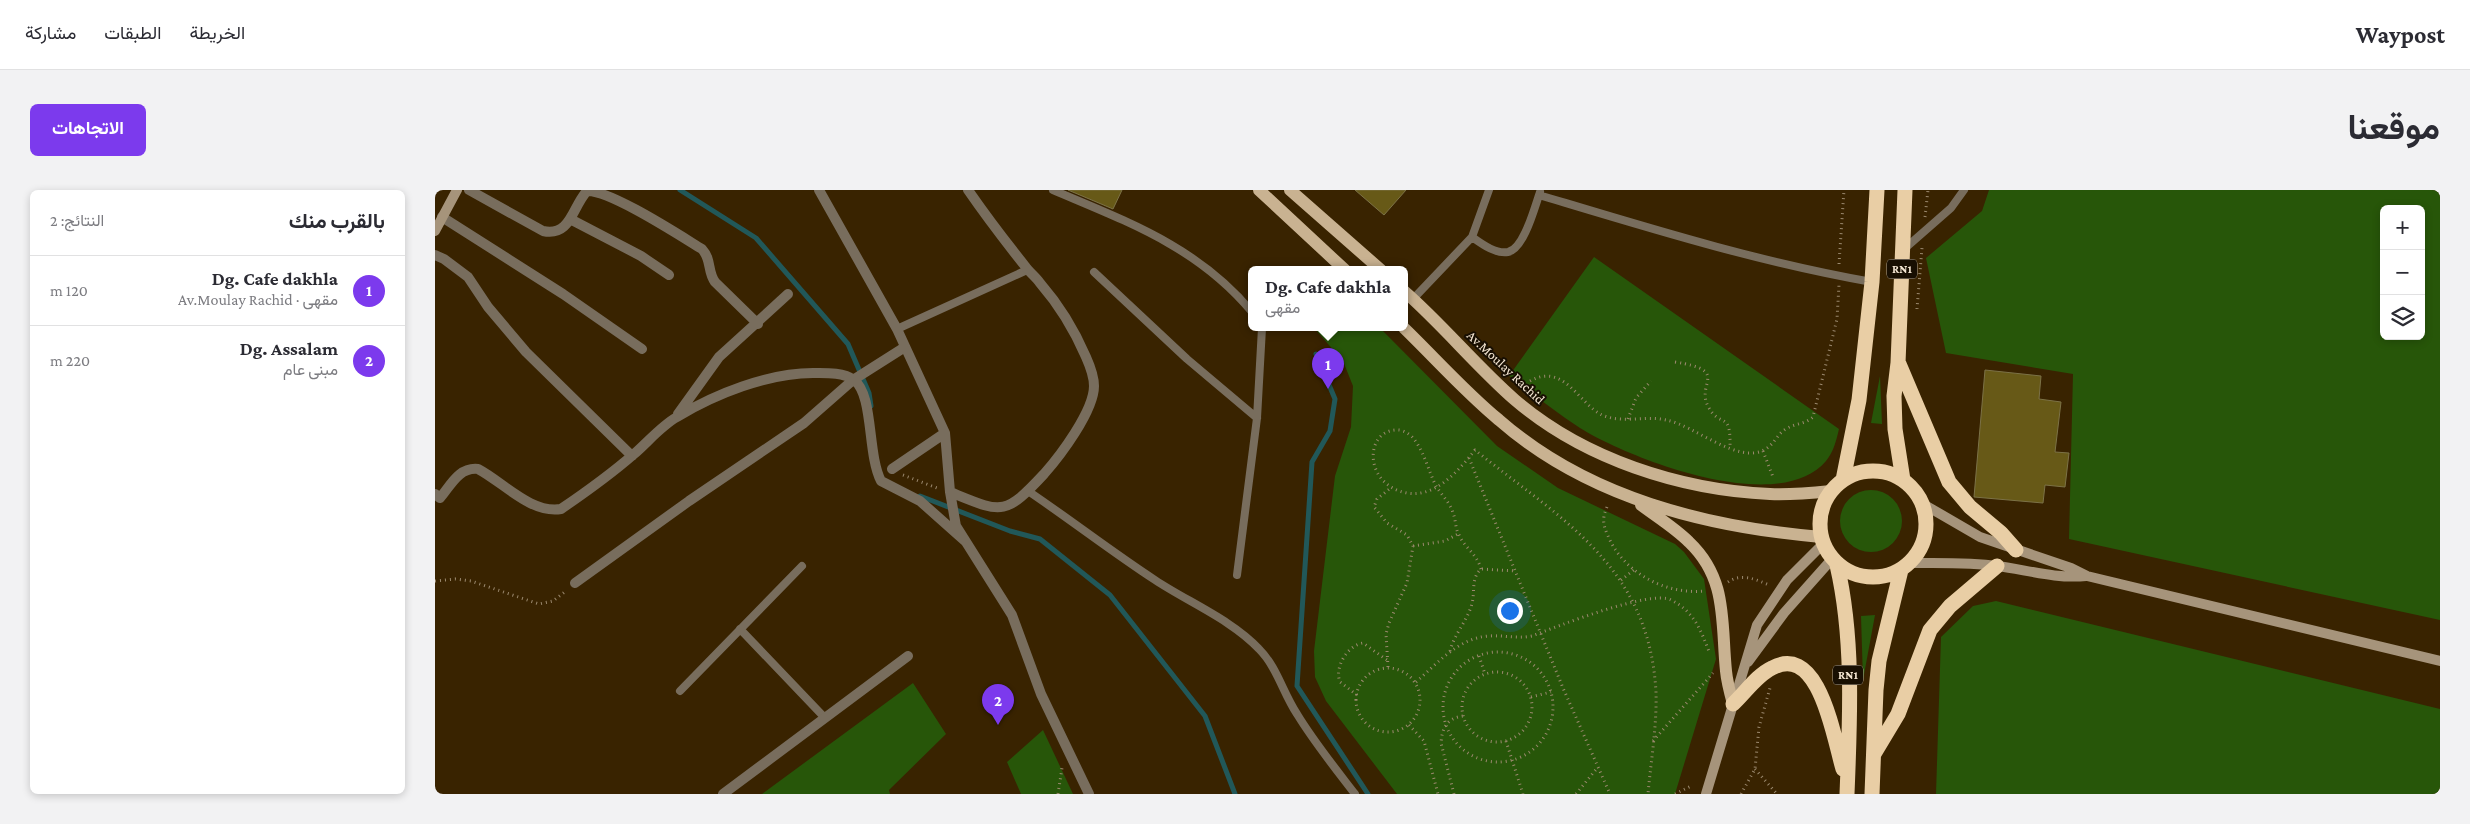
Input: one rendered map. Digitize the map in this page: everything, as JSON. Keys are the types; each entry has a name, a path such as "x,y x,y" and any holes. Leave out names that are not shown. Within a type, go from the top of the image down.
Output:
{"highway":[{"name":"RN1","path":"1843,480 1859,400 1872,282 1877,190"},
{"name":"RN1","path":"1903,480 1895,429 1894,396 1898,363 1905,190"},
{"path":"1898,363 1949,482 1970,507 2001,533 2016,550"},
{"path":"1822,540 1821,513 1831,491 1843,480 1857,473 1873,471 1888,473 1903,480 1914,490 1923,504"},
{"name":"RN1","path":"1872,794 1879,661 1905,567 1919,551 1925,536 1927,520 1923,504"},
{"name":"RN1","path":"1822,540 1835,562 1842,586 1848,672 1847,790"},
{"path":"1835,562 1862,577 1889,576 1905,567"},
{"path":"1874,754 1898,714 1930,630 1946,610 1997,566"},
{"path":"1733,704 1774,666 1787,664 1802,668 1818,686 1847,790"}],"main road":[{"path":"1290,190 1376,266"},
{"path":"1263,191 1341,266"},
{"name":"Av.Moulay Rachid","path":"1409,295 1515,400 1561,432 1592,449 1662,477 1716,489 1772,494 1831,491"},
{"path":"1407,331 1499,420 1527,442 1575,473 1631,497 1712,521 1822,540"},
{"path":"1631,497 1691,543 1715,579 1722,610 1726,673 1733,704"}],"street":[{"path":"435,231 457,190"},
{"path":"469,190 543,231 557,232 570,219 587,191 612,198 642,213 702,249 708,256 711,276 715,282 758,324"},
{"path":"819,190 897,330 945,433 953,517 965,541 1012,615 1021,634 1041,694 1089,794"},
{"path":"950,495 999,509 1018,501 1065,447 1087,408 1094,387 1093,376 1075,329 1061,308 1027,270 968,190"},
{"path":"442,217 563,294 642,348"},
{"path":"570,219 641,256 669,275"},
{"path":"435,255 445,258 468,277 488,307 526,352 632,456"},
{"path":"437,499 462,472 468,469 478,469 537,506 554,510 561,509 632,456 676,417 719,357 758,324 788,294"},
{"path":"575,584 689,501 804,423 853,380 905,347"},
{"path":"676,417 743,387 791,373 829,373 853,380 863,392 873,459 881,481 921,501 965,541"},
{"path":"892,469 945,433"},
{"path":"1923,504 1967,531 2071,568 2087,576 2440,661"},
{"path":"1706,794 1757,625 1767,607 1822,540"},
{"path":"1746,665 1790,605 1835,562"},
{"path":"1905,567 1958,562 2061,576 2087,576"},
{"path":"723,794 908,656"}],"lane":[{"path":"1053,190 1157,236 1195,259 1222,279 1248,308"},
{"path":"1409,295 1472,237 1489,190"},
{"path":"1903,250 1951,208 1964,190"},
{"path":"1472,237 1491,249 1508,252 1514,249 1522,240 1539,192 1735,253 1872,282"},
{"path":"897,330 1027,270"},
{"path":"1094,272 1187,359 1257,418"},
{"path":"1237,575 1257,418 1263,331"},
{"path":"1028,491 1076,522 1156,581 1191,601 1260,649 1271,664 1285,694 1308,732 1355,794"},
{"path":"681,691 802,566"},
{"path":"739,629 825,718"}],"path":[{"path":"1530,381 1538,377 1561,381 1575,388 1590,406 1602,414 1617,420 1653,418 1677,422 1697,431 1717,444 1751,453 1763,451 1774,443 1786,429 1806,423 1813,417 1837,320 1844,190"},
{"path":"1917,310 1928,190"},
{"path":"1675,362 1696,365 1703,369 1708,379 1707,405 1713,413 1729,425 1730,448"},
{"path":"1628,419 1636,398 1651,381"},
{"path":"1481,569 1474,552 1458,534 1451,508 1436,486 1415,440 1399,430 1385,435 1380,440 1373,454 1373,463 1378,475 1392,487 1416,493 1436,486 1451,478 1475,450 1597,548 1621,580 1633,602 1643,628 1653,670 1656,713 1648,794"},
{"path":"1763,451 1773,477"},
{"path":"1469,458 1610,794"},
{"path":"892,469 908,478 950,495"},
{"path":"1388,667 1386,634 1407,583 1413,546 1407,535 1387,524 1374,507 1377,499 1392,487"},
{"path":"1607,507 1602,523 1605,532 1617,553 1634,570 1668,588 1681,591 1707,591"},
{"path":"1413,546 1445,541 1458,534"},
{"path":"1481,569 1516,571"},
{"path":"1450,651 1455,636 1471,606 1475,578 1481,569"},
{"path":"1621,580 1634,570"},
{"path":"1725,585 1737,578 1748,577 1772,586"},
{"path":"435,581 443,579 471,582 539,604 553,601 575,584"},
{"path":"1415,682 1460,644 1481,637 1522,638 1633,602 1660,597 1671,600 1684,608 1697,622 1713,660"},
{"path":"1357,695 1340,682 1337,670 1341,661 1355,646 1363,643 1387,660"},
{"path":"1446,724 1456,742 1472,756 1492,762 1512,761 1532,751 1546,734 1553,713 1551,692 1542,674 1527,660 1508,653 1488,653 1461,667 1449,684 1444,704 1446,724 1441,743 1454,794"},
{"path":"1479,656 1485,674"},
{"path":"1388,667 1403,671 1415,682 1419,689 1421,704 1415,719 1409,725 1395,732 1387,732 1373,728 1361,718 1358,710 1358,687 1367,675 1381,668 1388,667"},
{"path":"1653,741 1716,669"},
{"path":"1493,672 1509,674 1523,683 1531,697 1531,715 1527,724 1515,737 1497,742 1479,737 1467,725 1461,708 1465,691 1470,683 1485,674 1493,672"},
{"path":"1741,794 1755,769 1759,727 1771,688"},
{"path":"1531,697 1551,692"},
{"path":"1446,724 1452,719 1463,716"},
{"path":"1409,725 1424,741 1437,794"},
{"path":"1506,740 1523,794"},
{"path":"1058,794 1061,769 1067,762 1073,761"},
{"path":"1576,794 1598,767"},
{"path":"1755,769 1777,794"},
{"path":"1675,794 1691,786"}],"green space":[{"path":"1989,190 2440,190 2440,620 2069,539 2073,374 1946,353 1926,258 1982,211"},
{"path":"1594,257 1839,429 1833,450 1826,461 1804,477 1775,484 1741,483 1704,477 1667,467 1603,441 1571,422 1509,376"},
{"path":"1317,331 1383,331 1497,446 1558,488 1675,544 1684,552 1704,579 1716,659 1675,794 1397,794 1326,701 1315,677 1314,651 1335,476 1351,427 1353,386 1343,361"},
{"path":"1880,376 1882,424 1871,423"},
{"path":"1865,490 1877,490 1893,499 1900,509 1902,521 1900,533 1893,543 1877,552 1865,552 1854,547 1845,538 1840,527 1840,515 1845,504 1854,495"},
{"path":"1996,601 2440,709 2440,794 1936,794 1941,637 1973,606"},
{"path":"1875,615 1863,680 1861,616"},
{"path":"913,683 946,734 889,790 890,794 762,794"},
{"path":"1043,730 1073,794 1021,794 1007,762"}],"building":[{"path":"1068,190 1122,190 1113,209"},
{"path":"1355,190 1406,190 1384,215"},
{"path":"1985,370 2041,376 2039,399 2061,402 2055,452 2069,453 2065,487 2045,485 2043,503 1974,497"}],"waterway":[{"path":"680,190 756,238 848,344 869,393 871,406"},
{"path":"1316,354 1335,399 1330,431 1312,462 1297,686 1368,794"},
{"path":"920,496 1010,531 1040,539 1110,595 1205,716 1235,794"}],"place":[{"name":"Dg. Cafe dakhla","path":"1328,389"},
{"name":"Dg. Assalam","path":"998,725"}]}
